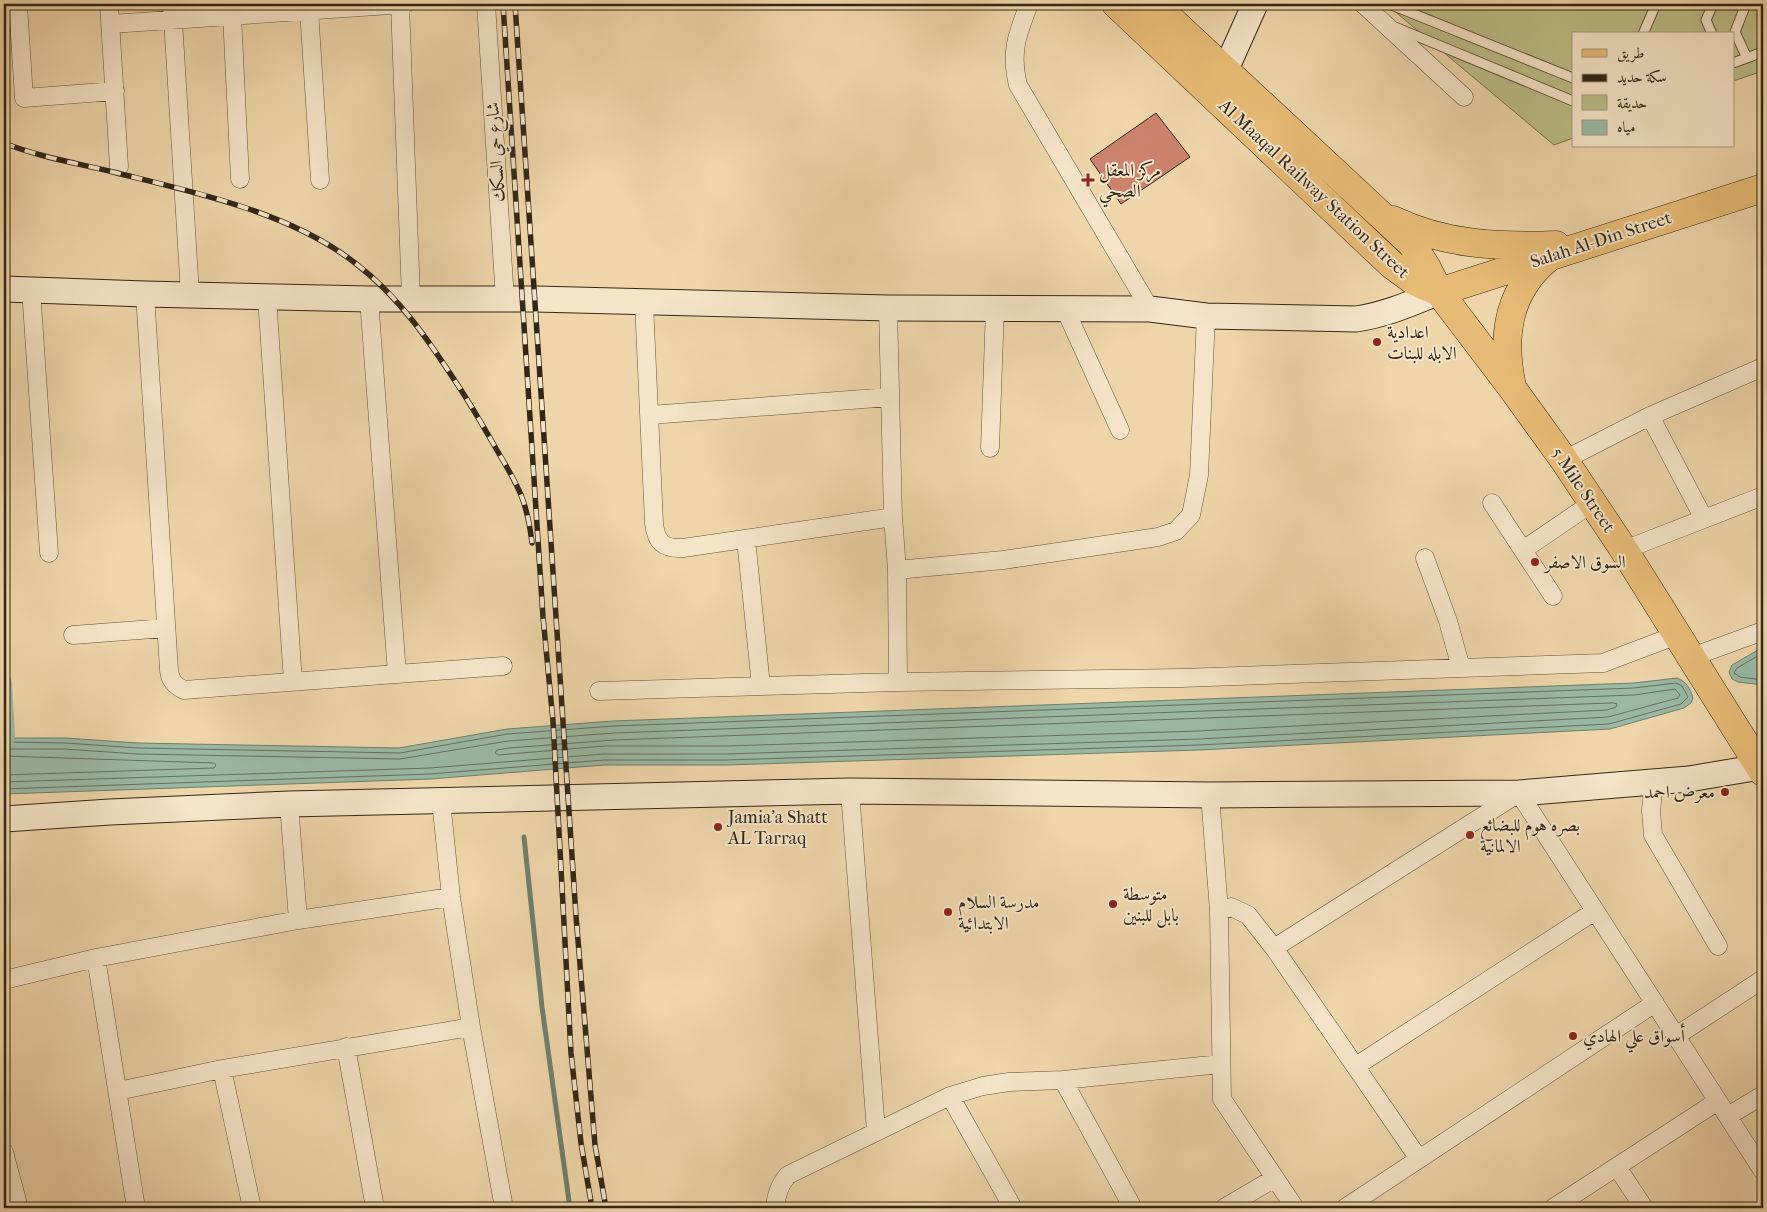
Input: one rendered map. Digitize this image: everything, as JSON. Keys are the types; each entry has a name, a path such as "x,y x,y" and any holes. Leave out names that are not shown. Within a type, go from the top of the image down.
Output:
{"main road":[{"name":"Al Maaqal Railway Station Street","path":"1116,4 1392,265 1414,281 1439,292"},
{"name":"Al Maaqal Railway Station Street","path":"1154,4 1412,244 1439,292"},
{"name":"Salah Al-Din Street","path":"1439,292 1763,188"},
{"path":"1378,212 1421,232 1459,241 1511,246 1585,244"},
{"path":"1512,388 1507,367 1508,328 1512,312 1525,281 1551,255"},
{"name":"5 Mile Street","path":"1439,292 1564,460 1678,634 1762,769"}],"street":[{"path":"18,4 24,98 115,91"},
{"path":"109,4 119,167"},
{"path":"400,4 411,298"},
{"path":"110,24 173,12 232,15 405,4"},
{"name":"شارع حي السكك","path":"486,4 505,300"},
{"path":"1029,4 1014,48 1014,67 1018,85 1150,309"},
{"path":"1226,70 1255,4"},
{"path":"1364,4 1464,97"},
{"path":"309,10 320,180"},
{"path":"173,12 190,294"},
{"path":"232,15 240,179"},
{"path":"49,554 16,289 369,299 411,298 888,308 1150,309 1206,316 1356,319 1390,311 1439,292"},
{"path":"145,294 166,628 170,679 175,686 184,690 503,666"},
{"path":"267,297 293,682"},
{"path":"369,299 397,674"},
{"path":"644,303 655,534 662,543 672,548 683,548 894,517"},
{"path":"888,308 894,517 898,570 898,682"},
{"path":"990,448 995,308"},
{"path":"1066,309 1120,430"},
{"path":"898,570 1003,560 1158,537 1176,531 1191,515 1199,476 1206,316"},
{"path":"1564,460 1650,416 1763,367"},
{"path":"650,415 890,397"},
{"path":"1650,416 1704,519"},
{"path":"1624,550 1763,496"},
{"path":"1492,503 1553,596"},
{"path":"1523,550 1592,503"},
{"path":"746,539 761,686"},
{"path":"1425,558 1448,621 1460,668"},
{"path":"73,635 166,628"},
{"path":"1692,657 1763,631"},
{"path":"599,691 898,682 1182,678 1603,663 1678,634"},
{"path":"4,819 289,804 850,791 1210,795 1519,793 1689,779 1762,769"},
{"path":"1654,782 1651,811 1654,834 1718,946"},
{"path":"850,791 876,1131"},
{"path":"1519,793 1763,1171"},
{"path":"1274,948 1519,793"},
{"path":"1210,795 1218,911 1222,1099 1295,1208"},
{"path":"441,801 452,897 471,1027 504,1208"},
{"path":"289,804 298,920"},
{"path":"4,980 96,958 298,920 452,897"},
{"path":"1218,911 1232,907 1248,915 1274,948 1419,1159"},
{"path":"1356,1066 1595,911"},
{"path":"96,958 136,1208"},
{"path":"1676,1036 1763,979"},
{"path":"1344,1208 1655,1003"},
{"path":"118,1091 222,1069 471,1027"},
{"path":"346,1047 375,1208"},
{"path":"775,1208 776,1195 781,1183 788,1175 950,1096 983,1086 1009,1082 1064,1080 1221,1064"},
{"path":"222,1069 252,1208"},
{"path":"1064,1080 1133,1208"},
{"path":"1728,1116 1763,1095"},
{"path":"950,1096 1009,1207"},
{"path":"1554,1208 1718,1101"},
{"path":"4,1152 19,1208"},
{"path":"1617,1167 1644,1208"},
{"path":"1224,1208 1275,1178"}],"lane":[{"path":"1389,4 1572,78"},
{"path":"1644,32 1656,4"},
{"path":"1711,32 1706,20 1713,4"},
{"path":"1746,4 1735,32 1747,58"},
{"path":"1383,22 1572,101"},
{"path":"1734,63 1763,52"}],"green space":[{"path":"1386,4 1763,4 1763,71 1734,81 1734,32 1572,32 1572,138 1554,145"}],"water":[{"path":"1763,647 1763,685 1738,682 1732,679 1729,672 1732,665"},
{"path":"1677,678 1686,683 1689,688 1693,698 1691,703 1684,708 1610,729 1199,750 727,765 604,765 431,779 4,794 4,738 65,738 138,743 399,748 507,729 613,721 1634,683"}],"building":[{"path":"1156,113 1190,157 1121,204 1090,159"}],"waterway":[{"path":"4,683 7,738"},
{"path":"524,837 542,1007 570,1208"}],"railway":[{"path":"503,4 543,617 553,721 571,1053 581,1143 592,1208"},
{"path":"515,4 576,916 595,1145 606,1208"},
{"path":"4,143 44,156 175,187 240,206 301,230 329,245 355,263 371,276 414,322 466,398 519,489 527,512 532,543"}],"place":[{"name":"مركز المعقل الصحي","path":"1088,180"},
{"name":"اعدادية الابله للبنات","path":"1377,342"},
{"name":"السوق الاصفر","path":"1535,562"},
{"name":"معرض احمد","path":"1725,792"},
{"name":"Jamia'a Shatt AL Tarraq","path":"718,827"},
{"name":"بصره هوم للبضائع الالمانية","path":"1470,835"},
{"name":"متوسطة بابل للبنين","path":"1113,904"},
{"name":"مدرسة السلام الابتدائية","path":"948,912"},
{"name":"أسواق علي الهادي","path":"1573,1036"}]}
